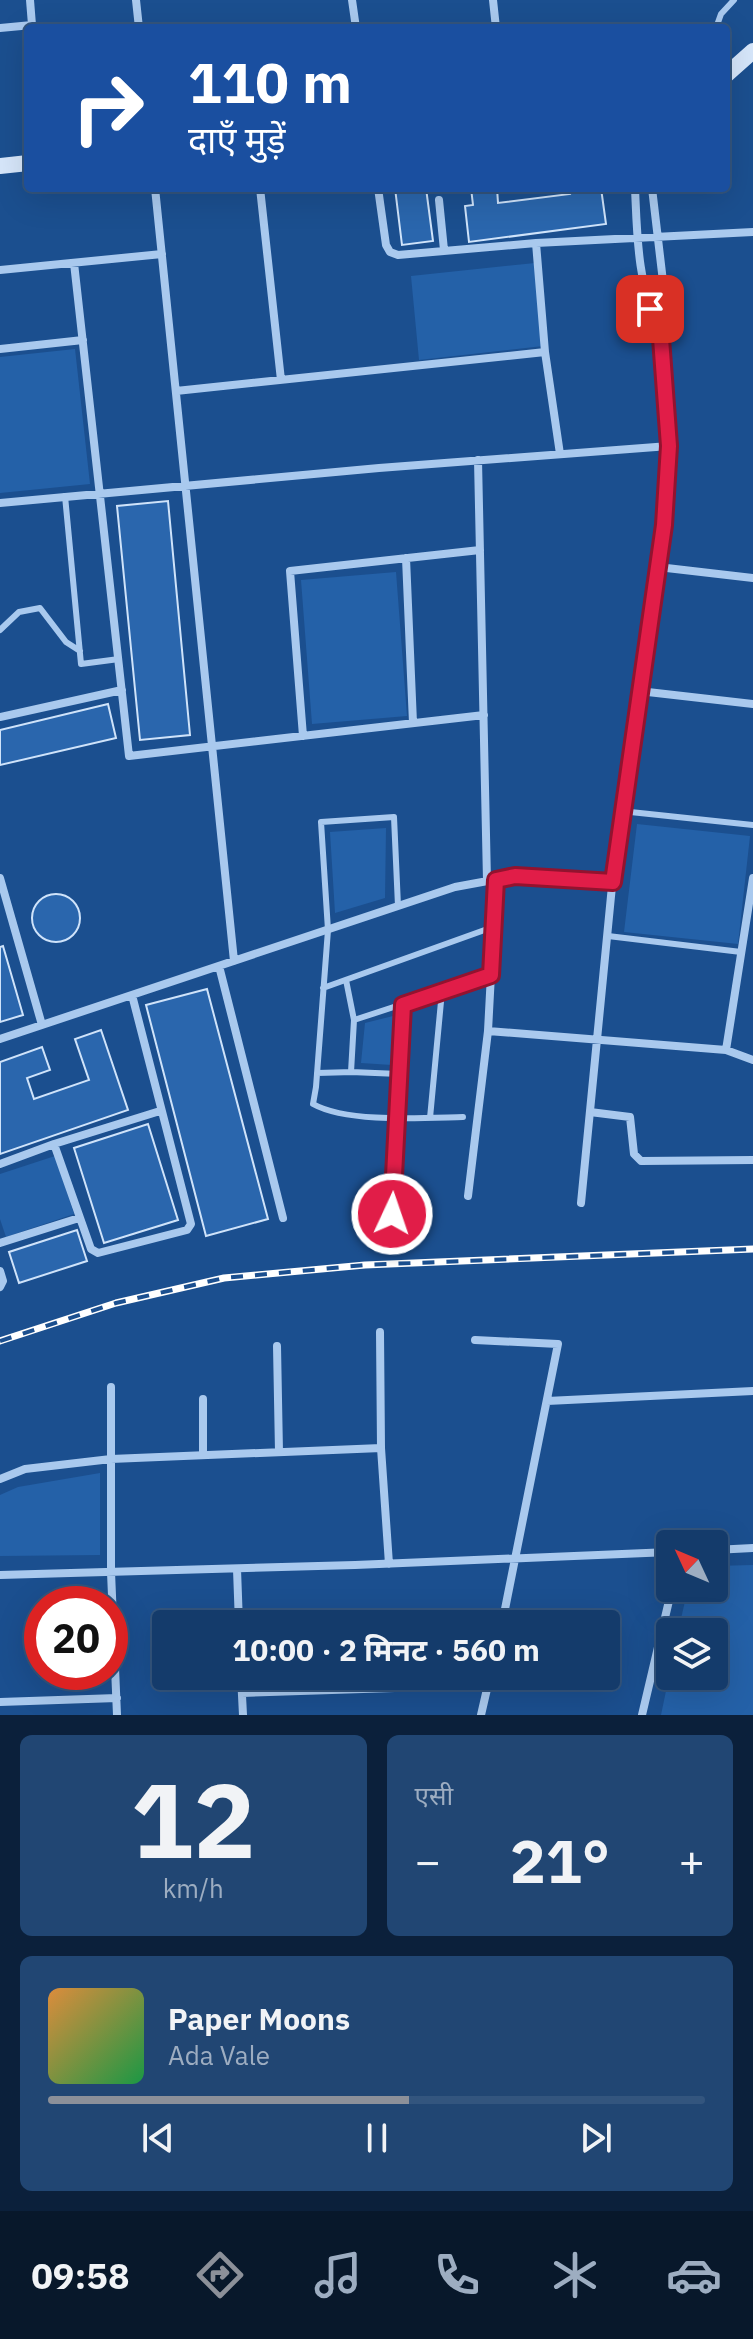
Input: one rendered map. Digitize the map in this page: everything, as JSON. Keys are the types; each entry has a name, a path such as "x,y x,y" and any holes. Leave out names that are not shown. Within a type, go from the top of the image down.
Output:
{"main road":[{"path":"730,71 753,51"},
{"path":"730,82 753,65"},
{"path":"0,166 24,163"}],"street":[{"path":"30,0 32,24"},
{"path":"136,0 139,24"},
{"path":"352,0 355,24"},
{"path":"493,0 496,24"},
{"path":"0,28 24,26"},
{"path":"155,192 234,961"},
{"path":"260,192 281,380"},
{"path":"379,192 386,245 390,252 398,255 536,243 753,232"},
{"path":"635,192 638,239 650,309 660,325"},
{"path":"581,1203 621,811 664,525 669,446 660,325 666,307 652,192"},
{"path":"439,200 444,250"},
{"path":"536,243 545,352 560,454"},
{"path":"0,270 162,254"},
{"path":"74,263 129,756 484,715"},
{"path":"0,349 83,340"},
{"path":"176,391 545,352"},
{"path":"0,503 669,446"},
{"path":"468,1196 488,1031 493,927 478,460"},
{"path":"303,736 290,571 480,550"},
{"path":"406,558 413,723"},
{"path":"658,567 753,578"},
{"path":"0,717 122,690"},
{"path":"639,691 753,704"},
{"path":"0,1039 455,887 515,876 613,882"},
{"path":"0,878 42,1025"},
{"path":"726,1050 753,878"},
{"path":"219,966 283,1218"},
{"path":"54,1144 91,1249 98,1253 187,1230 191,1224 132,995"},
{"path":"488,1031 726,1050 753,1060"},
{"path":"0,1164 160,1111"},
{"path":"590,1112 630,1117 634,1154 641,1161 753,1160"},
{"path":"0,1243 79,1218"},
{"path":"0,1271 3,1281 0,1287"},
{"path":"380,1332 381,1448 389,1564"},
{"path":"475,1340 558,1344 505,1610"},
{"path":"277,1346 279,1452"},
{"path":"111,1387 111,1572 117,1715"},
{"path":"547,1401 753,1391"},
{"path":"203,1399 203,1455"},
{"path":"0,1479 25,1469 111,1459 381,1448"},
{"path":"728,1549 753,1548"},
{"path":"0,1575 656,1553"},
{"path":"237,1569 238,1610"},
{"path":"642,1715 669,1602"},
{"path":"242,1690 243,1715"},
{"path":"242,1693 299,1690"},
{"path":"481,1715 487,1690"},
{"path":"0,1702 117,1698"}],"lane":[{"path":"717,24 721,14 734,0"},
{"path":"65,496 81,664 119,659"},
{"path":"0,630 19,612 40,608 66,642 80,651"},
{"path":"621,811 753,825"},
{"path":"398,906 394,817 321,822 328,930 313,1104 325,1111 397,1119 463,1117"},
{"path":"323,988 493,927"},
{"path":"608,936 741,952"},
{"path":"354,1020 491,975"},
{"path":"346,980 354,1020 351,1072 399,1074"},
{"path":"430,1118 442,991"},
{"path":"392,1214 403,1005"},
{"path":"317,1073 357,1072"}],"shaded area":[{"path":"535,263 543,346 419,360 411,276"},
{"path":"75,349 90,484 0,493 0,357"},
{"path":"396,572 407,716 312,724 301,580"},
{"path":"637,824 750,836 738,944 624,932"},
{"path":"386,828 385,898 335,913 330,832"},
{"path":"397,1015 392,1065 361,1063 365,1023"},
{"path":"55,1156 74,1214 6,1237 0,1219 0,1174"},
{"path":"100,1473 100,1555 0,1556 0,1495 18,1487"},
{"path":"753,1565 753,1715 661,1715 666,1690 728,1690 728,1618 681,1618 685,1602 728,1602 728,1566"}],"building":[{"path":"395,192 427,192 433,241 402,245"},
{"path":"471,192 497,192 498,203 570,192 602,192 606,224 469,242 465,206 473,205"},
{"path":"168,501 190,735 140,740 117,506"},
{"path":"108,704 116,738 0,765 0,730"},
{"path":"56,894 73,901 80,918 73,935 56,942 39,935 32,918 39,901"},
{"path":"3,946 23,1015 0,1022 0,947"},
{"path":"207,989 268,1219 206,1236 146,1005"},
{"path":"101,1030 128,1110 0,1154 0,1062 42,1047 50,1070 27,1078 34,1099 89,1080 75,1039"},
{"path":"148,1124 178,1220 104,1243 74,1148"},
{"path":"77,1230 87,1261 19,1283 9,1252"}],"railway":[{"path":"0,1341 116,1303 224,1278 365,1265 753,1249"}],"route":[{"path":"392,1214 403,1005 491,975 496,880 515,876 613,882 664,525 669,446 660,325 650,309"}]}
